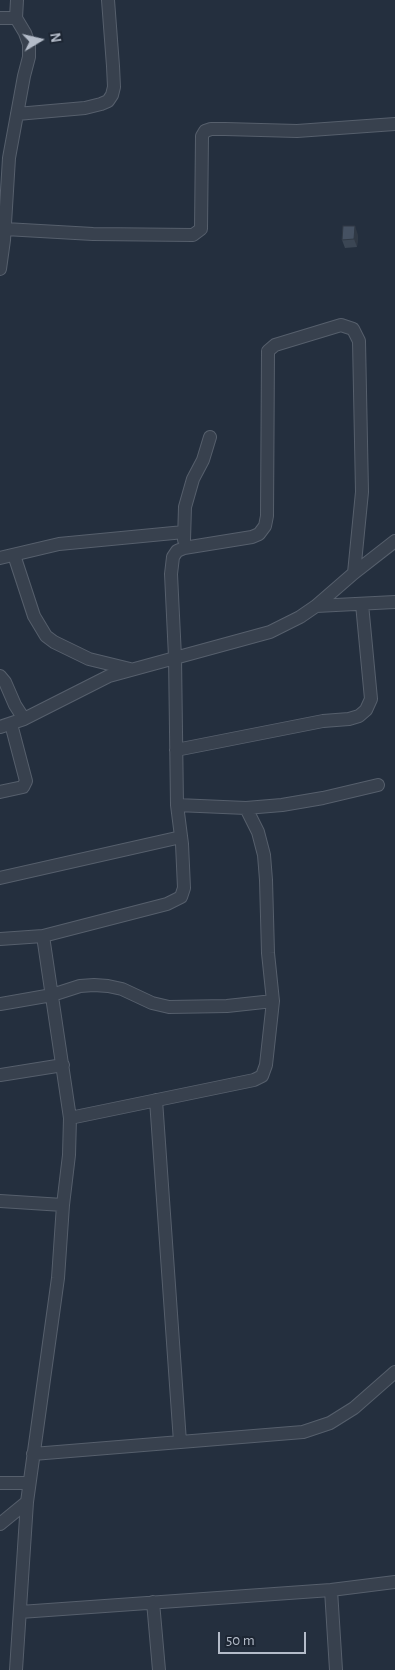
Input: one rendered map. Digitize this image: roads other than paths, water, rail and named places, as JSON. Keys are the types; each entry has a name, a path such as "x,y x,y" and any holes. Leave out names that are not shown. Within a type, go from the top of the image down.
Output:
{"street":[{"path":"0,269 5,229 9,158 29,57 29,44 16,18 17,0"},
{"path":"17,114 84,108 108,101 112,95 114,80 108,0"},
{"path":"0,18 16,18"},
{"path":"5,229 93,234 193,235 201,228 202,136 205,131 211,129 297,131 395,124"},
{"path":"0,939 43,936 175,901 181,897 184,888 177,805 175,658 171,574 173,557 177,551 184,548 252,537 259,534 265,526 267,516 268,351 275,345 289,340 341,325 353,328 359,341 361,376 362,492 354,573"},
{"path":"184,548 185,507 193,479 204,460 210,437"},
{"path":"0,558 59,544 184,532"},
{"path":"0,792 23,787 26,781 5,725 24,719 89,685 130,669 270,632 300,617 316,606 395,541"},
{"path":"14,555 34,616 46,636 54,642 89,658 130,669"},
{"path":"316,606 395,602"},
{"path":"176,750 323,721 360,716 366,710 370,699 362,604"},
{"path":"0,676 24,719"},
{"path":"177,805 246,808 282,805 323,798 378,785"},
{"path":"70,1118 254,1080 262,1076 266,1065 273,1001 268,953 266,880 264,856 258,832 246,808"},
{"path":"0,878 181,837"},
{"path":"16,1670 27,1502 58,1278 62,1205 69,1155 70,1118 43,936"},
{"path":"0,1004 52,995 80,986 94,985 122,989 152,1003 169,1006 227,1006 273,1001"},
{"path":"0,1075 63,1065"},
{"path":"156,1100 180,1442"},
{"path":"0,1201 62,1205"},
{"path":"33,1454 303,1432 330,1423 354,1408 395,1372"},
{"path":"0,1483 30,1483"},
{"path":"0,1524 27,1502"},
{"path":"20,1612 330,1590 395,1582"},
{"path":"330,1590 336,1670"},
{"path":"153,1602 159,1670"}]}
